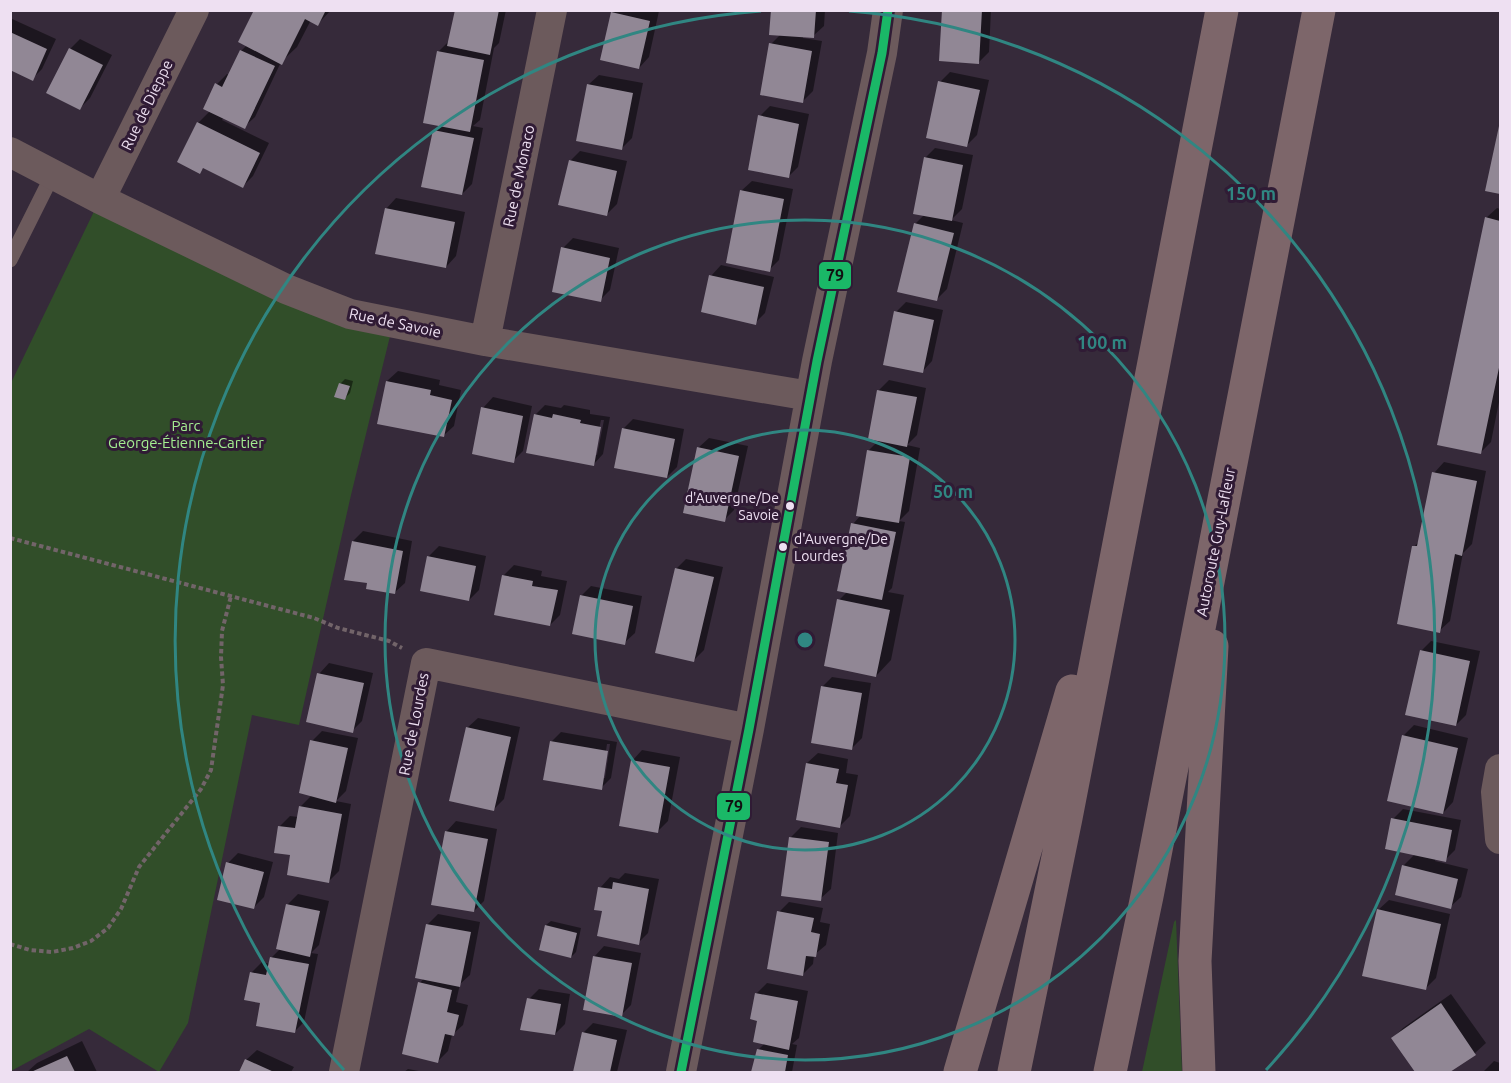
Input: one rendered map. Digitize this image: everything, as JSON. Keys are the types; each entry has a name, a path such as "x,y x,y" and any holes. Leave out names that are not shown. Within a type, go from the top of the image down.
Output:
{"highway":[{"path":"1014,1072 1066,818 1222,10"},
{"name":"Autoroute Guy-Lafleur","path":"1110,1072 1319,10"},
{"path":"960,1072 1128,500"},
{"path":"1199,1072 1195,961 1220,521"}],"street":[{"name":"Rue de Dieppe","path":"100,199 194,10"},
{"name":"Rue de Monaco","path":"485,340 552,10"},
{"path":"681,1072 749,729 810,396 882,53 888,10"},
{"name":"Rue de Savoie","path":"10,152 100,199 286,289 350,314 485,340 810,396"},
{"name":"Rue de Lourdes","path":"344,1072 426,663 749,729"},
{"path":"1500,769 1496,792 1500,839"}],"lane":[{"path":"10,260 53,174"}],"path":[{"path":"10,538 314,618 338,628 389,641 426,663"},
{"path":"10,944 30,950 52,952 73,948 91,941 108,928 121,909 139,867 201,789 211,770 222,685 222,631 231,596"}],"green space":[{"name":"Parc George-Étienne-Cartier","path":"100,199 393,324 351,495 299,725 252,715 188,1023 159,1072 89,1029 11,1071 10,385"},
{"path":"1176,920 1182,1072 1142,1072 1174,922"}],"building":[{"path":"254,10 326,10 318,26 305,19 282,65 238,42"},
{"path":"455,10 499,10 490,55 447,46"},
{"path":"771,10 816,10 814,38 769,35"},
{"path":"942,10 982,10 979,64 939,61"},
{"path":"611,12 650,21 639,69 600,60"},
{"path":"10,32 47,49 33,81 10,70"},
{"path":"769,43 812,51 803,103 760,95"},
{"path":"69,48 103,65 80,110 46,93"},
{"path":"240,50 275,66 245,129 203,109 215,83 222,87"},
{"path":"437,51 484,60 470,132 423,123"},
{"path":"938,81 980,90 967,147 926,138"},
{"path":"587,84 633,93 622,150 576,141"},
{"path":"758,115 799,124 789,178 748,170"},
{"path":"197,122 260,153 243,188 203,168 200,174 177,162"},
{"path":"1500,126 1500,194 1485,191"},
{"path":"433,130 474,138 462,195 421,187"},
{"path":"924,157 963,165 952,221 913,214"},
{"path":"569,160 617,171 607,216 558,205"},
{"path":"740,190 784,199 770,272 726,263"},
{"path":"385,208 455,222 446,268 375,254"},
{"path":"1485,217 1500,221 1500,363 1481,454 1437,445"},
{"path":"914,223 954,233 937,301 897,292"},
{"path":"561,247 610,258 601,302 552,292"},
{"path":"709,275 764,287 756,325 701,312"},
{"path":"894,311 934,320 923,373 883,365"},
{"path":"386,381 431,390 430,395 452,400 444,437 377,424"},
{"path":"339,383 350,386 345,400 334,397"},
{"path":"877,390 917,397 907,447 868,439"},
{"path":"481,407 523,416 514,463 472,454"},
{"path":"534,414 552,418 553,414 601,427 594,466 526,453"},
{"path":"622,428 675,439 667,478 614,468"},
{"path":"697,447 739,456 725,522 683,513"},
{"path":"867,450 910,457 899,523 856,516"},
{"path":"1432,472 1477,481 1462,556 1455,554 1440,633 1397,624 1412,546 1417,546"},
{"path":"851,523 896,532 882,600 837,591"},
{"path":"352,541 403,551 395,594 366,589 367,583 344,580"},
{"path":"427,556 476,566 469,601 420,591"},
{"path":"675,568 714,577 694,662 655,653"},
{"path":"502,575 533,581 532,586 558,590 550,626 494,615"},
{"path":"580,595 633,606 625,645 572,634"},
{"path":"837,599 890,610 876,677 824,666"},
{"path":"1420,650 1470,661 1456,726 1405,715"},
{"path":"317,673 364,683 353,733 306,722"},
{"path":"821,686 862,693 852,750 811,743"},
{"path":"466,727 511,737 494,811 449,801"},
{"path":"1402,735 1458,748 1443,814 1387,801"},
{"path":"310,740 348,748 336,803 299,793"},
{"path":"550,741 608,751 602,790 543,780"},
{"path":"631,760 670,767 658,833 619,826"},
{"path":"806,763 839,769 836,783 848,785 840,828 796,820"},
{"path":"299,806 342,814 329,883 287,875 290,855 274,853 278,826 295,828"},
{"path":"1391,818 1452,830 1446,862 1385,849"},
{"path":"445,831 488,839 474,912 431,905"},
{"path":"789,837 829,842 821,901 781,896"},
{"path":"226,862 264,872 254,909 217,900"},
{"path":"1402,865 1458,879 1451,909 1395,895"},
{"path":"613,882 649,889 639,945 597,936 602,911 594,910 598,887 612,889"},
{"path":"286,904 320,911 310,957 276,949"},
{"path":"1377,909 1441,924 1426,990 1362,976"},
{"path":"777,911 814,918 811,932 820,934 816,957 806,956 803,976 767,969"},
{"path":"426,924 471,932 460,987 415,978"},
{"path":"545,925 577,933 571,958 539,950"},
{"path":"593,956 632,963 622,1017 583,1010"},
{"path":"270,957 309,964 295,1033 256,1026 260,1003 244,1000 250,972 266,975"},
{"path":"418,982 452,990 447,1012 459,1015 454,1036 445,1034 438,1063 402,1054"},
{"path":"755,993 798,1001 789,1050 753,1042 757,1021 750,1019"},
{"path":"527,998 561,1004 555,1035 520,1030"},
{"path":"1441,1003 1476,1055 1450,1072 1415,1072 1391,1038"},
{"path":"582,1032 617,1040 610,1072 573,1072"},
{"path":"757,1049 788,1055 785,1072 751,1072"},
{"path":"67,1056 75,1072 31,1072"},
{"path":"245,1059 274,1072 239,1072"}],"transit line":[{"name":"79","path":"681,1072 749,729 817,361 882,53 888,10"}],"place":[{"name":"d'Auvergne/De Savoie","path":"790,506"},
{"name":"d'Auvergne/De Lourdes","path":"783,547"}]}
